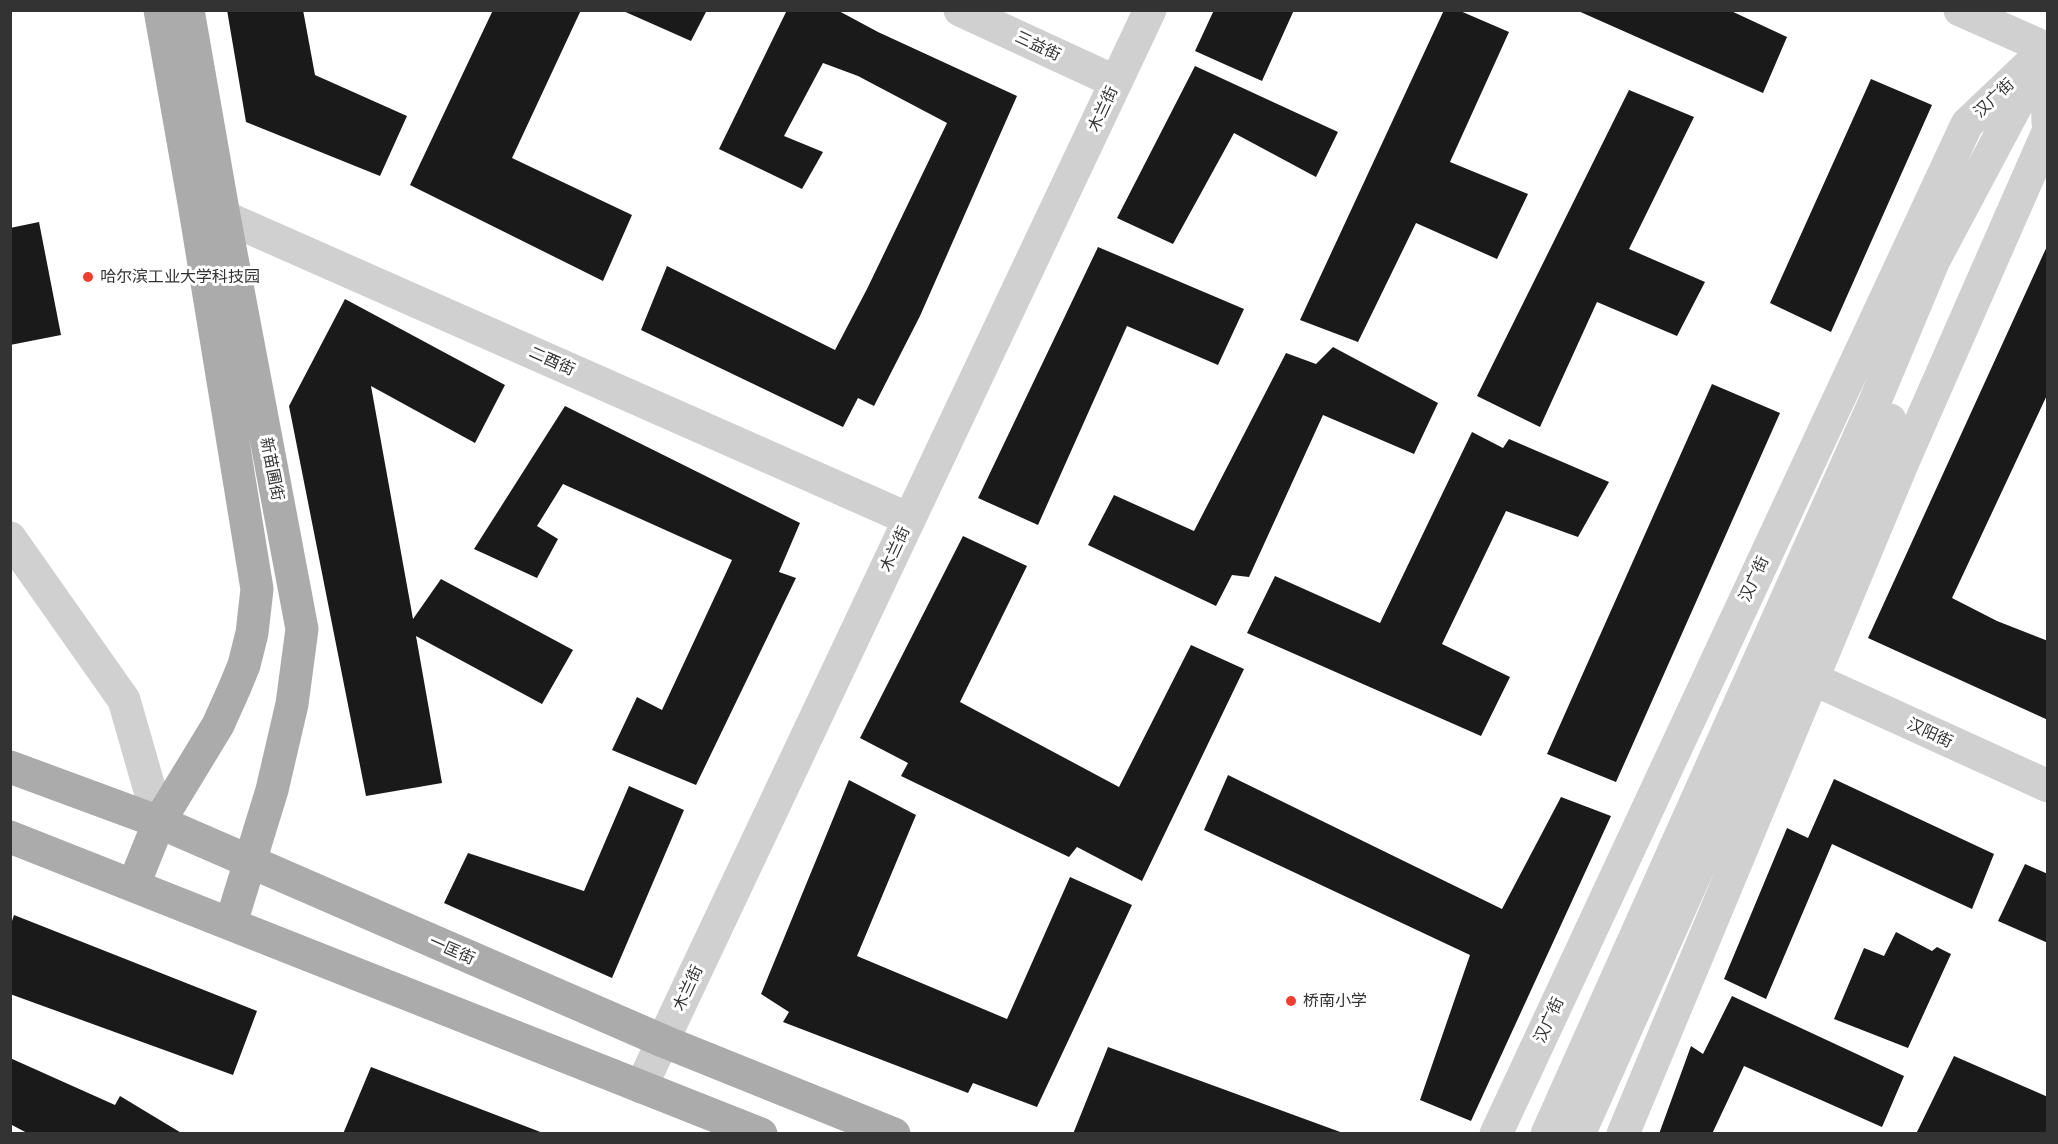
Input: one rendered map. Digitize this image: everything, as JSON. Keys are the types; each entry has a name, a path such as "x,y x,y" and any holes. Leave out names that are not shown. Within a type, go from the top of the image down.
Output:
{"main road":[{"name":"新苗圃街","path":"134,884 159,822 218,725 236,687 252,633 257,589 160,10"},
{"name":"新苗圃街","path":"188,10 224,216 302,628 287,725 272,790 231,923"},
{"name":"一匡街","path":"10,767 159,822 663,1041 894,1134"},
{"path":"10,837 134,884 761,1134"}],"street":[{"name":"三益街","path":"960,10 1116,82"},
{"name":"木兰街","path":"641,1087 1150,10"},
{"path":"1960,10 2047,48 2048,123"},
{"name":"汉广街","path":"1496,1134 1967,124 2047,48"},
{"name":"汉广街","path":"1547,1134 1868,417 1934,260 2047,48"},
{"name":"汉广街","path":"1579,1134 1775,696 2047,48"},
{"path":"1623,1134 1903,462 2048,132"},
{"name":"二酉街","path":"194,203 909,519"},
{"path":"10,538 124,700 159,822"},
{"name":"汉阳街","path":"1813,679 2048,786"}],"building":[{"path":"227,10 303,10 315,75 407,116 380,176 246,122"},
{"path":"493,10 581,10 512,158 632,215 603,281 410,185"},
{"path":"621,10 707,10 691,41"},
{"path":"787,10 837,10 878,32 1017,96 920,316 874,406 858,398 843,427 641,330 667,266 835,350 947,123 858,76 823,63 784,136 823,152 802,189 719,149"},
{"path":"1214,10 1294,10 1262,81 1195,51"},
{"path":"1444,10 1458,10 1509,32 1450,162 1528,194 1497,259 1416,223 1358,342 1300,320"},
{"path":"1576,10 1729,10 1787,37 1763,93"},
{"path":"1195,66 1338,132 1316,177 1234,133 1173,244 1117,218"},
{"path":"1871,79 1932,105 1831,332 1770,303"},
{"path":"1629,90 1694,117 1629,249 1705,282 1677,336 1597,302 1540,427 1477,396"},
{"path":"39,222 61,335 10,345 10,228"},
{"path":"2048,244 2048,393 1952,598 1997,621 2048,641 2048,720 1868,638"},
{"path":"1098,247 1244,309 1218,365 1127,326 1038,525 978,498"},
{"path":"345,299 505,385 475,443 371,386 413,619 441,579 573,650 542,704 416,636 442,783 366,796 289,406"},
{"path":"1333,347 1438,403 1414,454 1323,415 1249,577 1232,575 1216,606 1088,545 1114,495 1194,531 1286,353 1316,364"},
{"path":"1712,384 1780,413 1616,782 1547,754"},
{"path":"565,406 800,523 779,572 796,578 696,785 612,750 637,697 662,710 732,560 563,484 537,526 558,539 537,578 474,549"},
{"path":"1472,432 1503,448 1509,439 1609,482 1578,537 1506,511 1442,644 1510,677 1481,736 1247,633 1275,576 1380,623"},
{"path":"963,536 1027,566 960,702 1119,787 1191,645 1244,669 1142,881 1077,847 1069,857 901,776 908,763 860,738"},
{"path":"1228,775 1502,909 1561,797 1611,816 1471,1121 1420,1100 1470,955 1204,830"},
{"path":"1834,779 1994,854 1972,909 1832,844 1766,999 1724,979 1787,828 1808,838"},
{"path":"849,780 916,815 857,956 1007,1019 1070,877 1132,905 1037,1107 973,1083 968,1093 783,1022 789,1012 761,994"},
{"path":"629,786 684,810 612,978 444,903 468,853 584,891"},
{"path":"2025,864 2048,874 2048,943 1998,921"},
{"path":"14,915 257,1011 233,1075 10,994 10,927"},
{"path":"1896,932 1932,951 1937,947 1951,954 1908,1048 1834,1019 1864,948 1884,956"},
{"path":"1732,996 1904,1076 1882,1127 1744,1066 1712,1134 1659,1134 1691,1046 1703,1054"},
{"path":"1108,1047 1343,1133 1343,1134 1073,1134"},
{"path":"1954,1056 2048,1097 2048,1134 1916,1134"},
{"path":"10,1058 115,1105 120,1096 183,1134 29,1134 10,1124"},
{"path":"371,1067 543,1133 543,1134 343,1134"}],"place":[{"name":"哈尔滨工业大学科技园","path":"88,277"},
{"name":"桥南小学","path":"1291,1001"}]}
